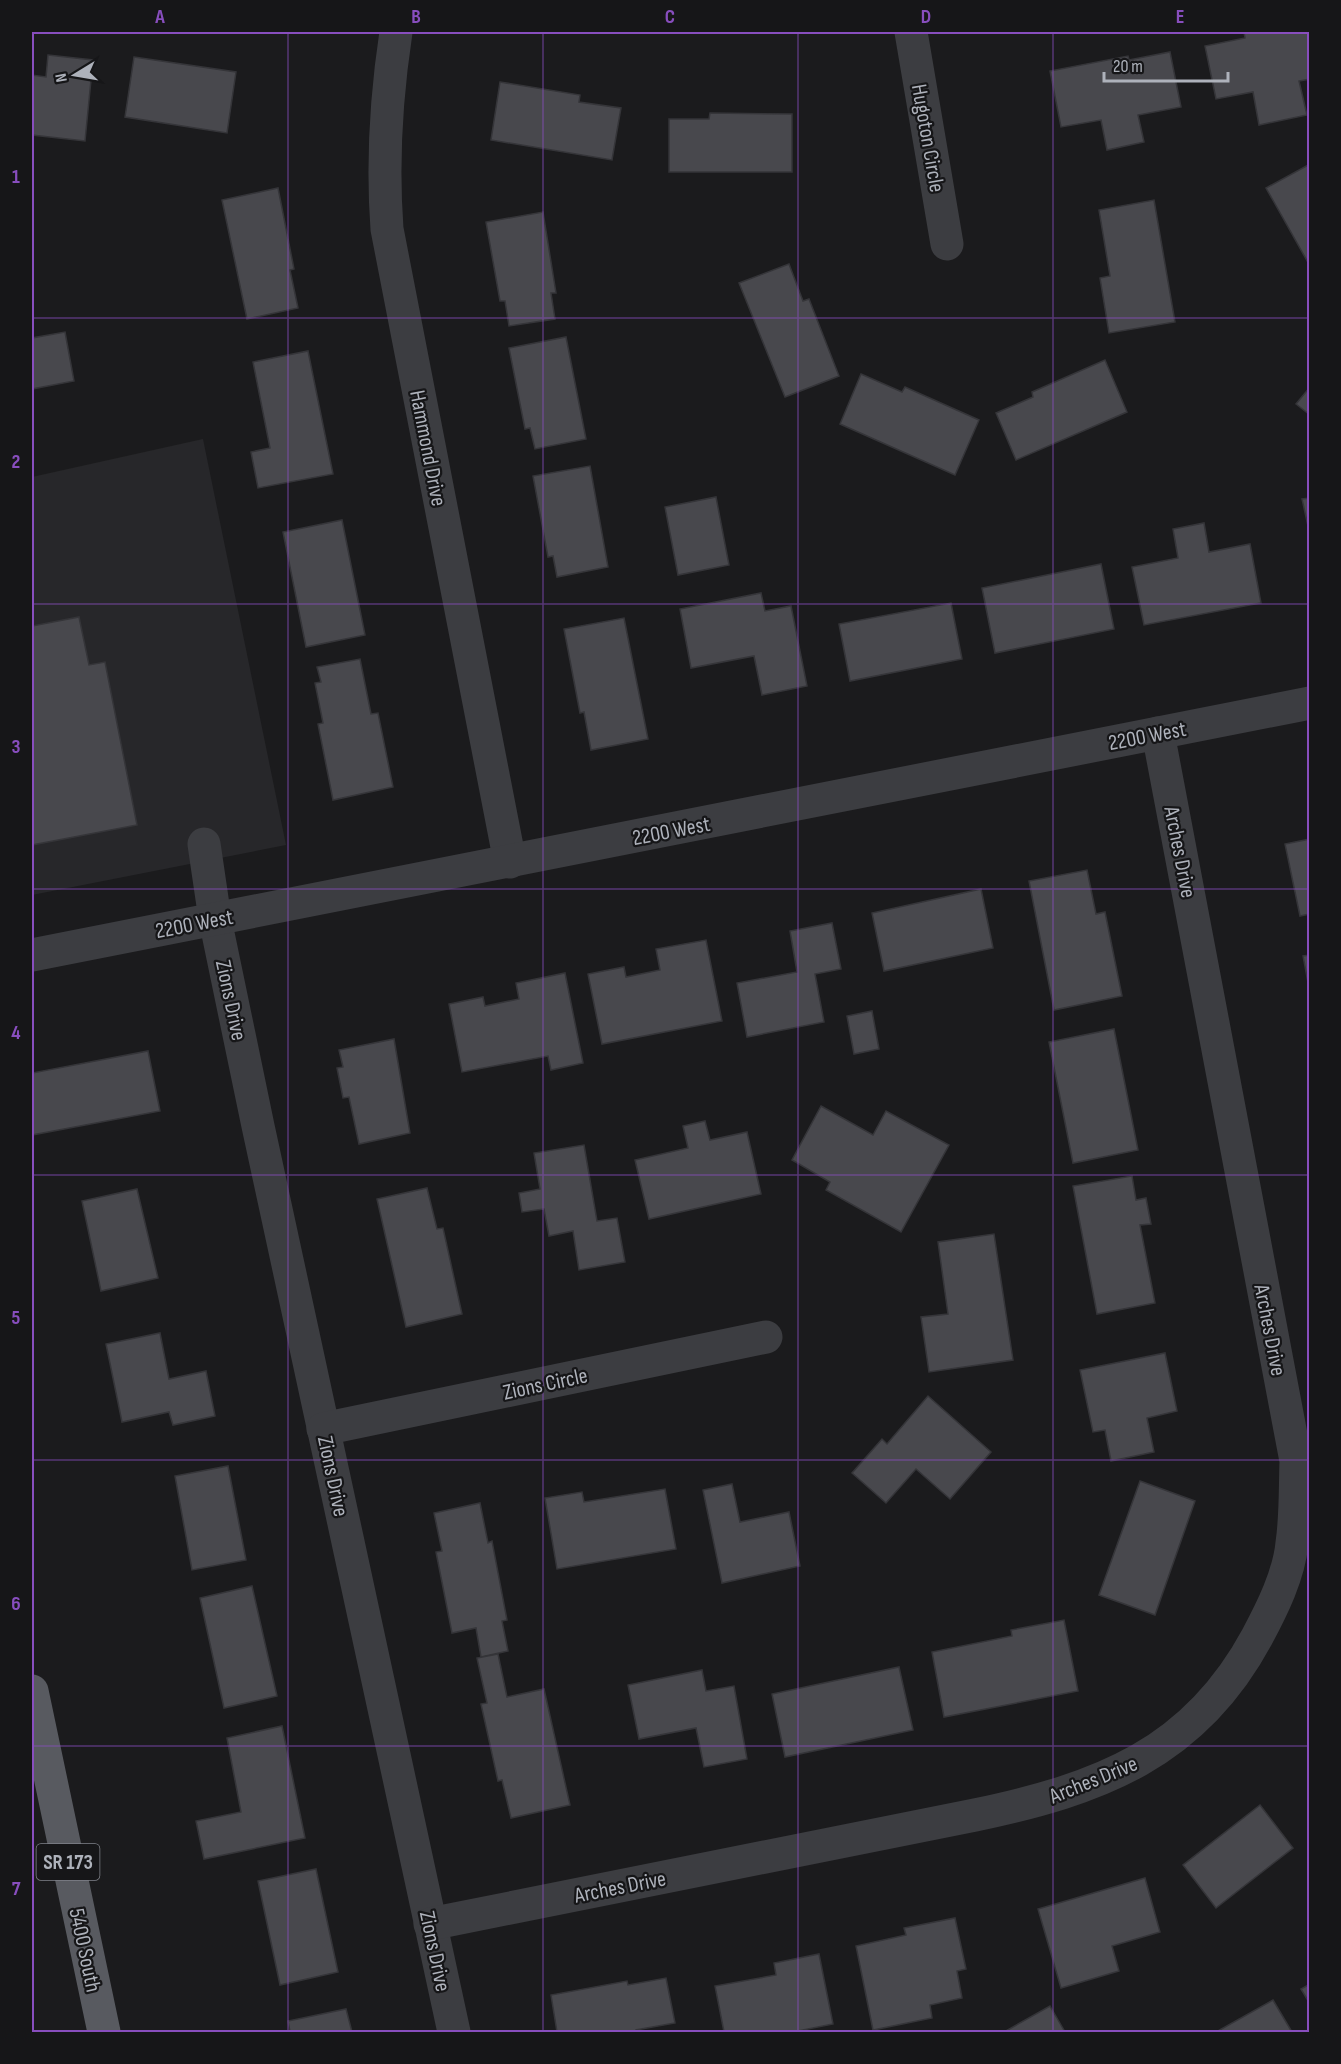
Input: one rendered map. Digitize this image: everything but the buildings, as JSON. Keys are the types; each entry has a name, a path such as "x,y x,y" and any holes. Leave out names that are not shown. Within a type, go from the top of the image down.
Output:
{"main road":[{"name":"5400 South","path":"32,1691 37,1747 104,2032"}],"street":[{"name":"Hammond Drive","path":"396,32 385,114 383,177 387,228 510,862"},
{"name":"Hugoton Circle","path":"911,32 947,244"},
{"name":"2200 West","path":"32,955 1310,703"},
{"name":"Arches Drive","path":"430,1924 975,1815 1035,1802 1083,1787 1148,1756 1194,1722 1241,1667 1272,1609 1292,1545 1296,1461 1158,733"},
{"name":"Zions Drive","path":"204,844 215,919 454,2032"},
{"name":"Zions Circle","path":"323,1429 766,1337"}],"shaded area":[{"path":"203,439 286,845 32,895 32,477"}]}
